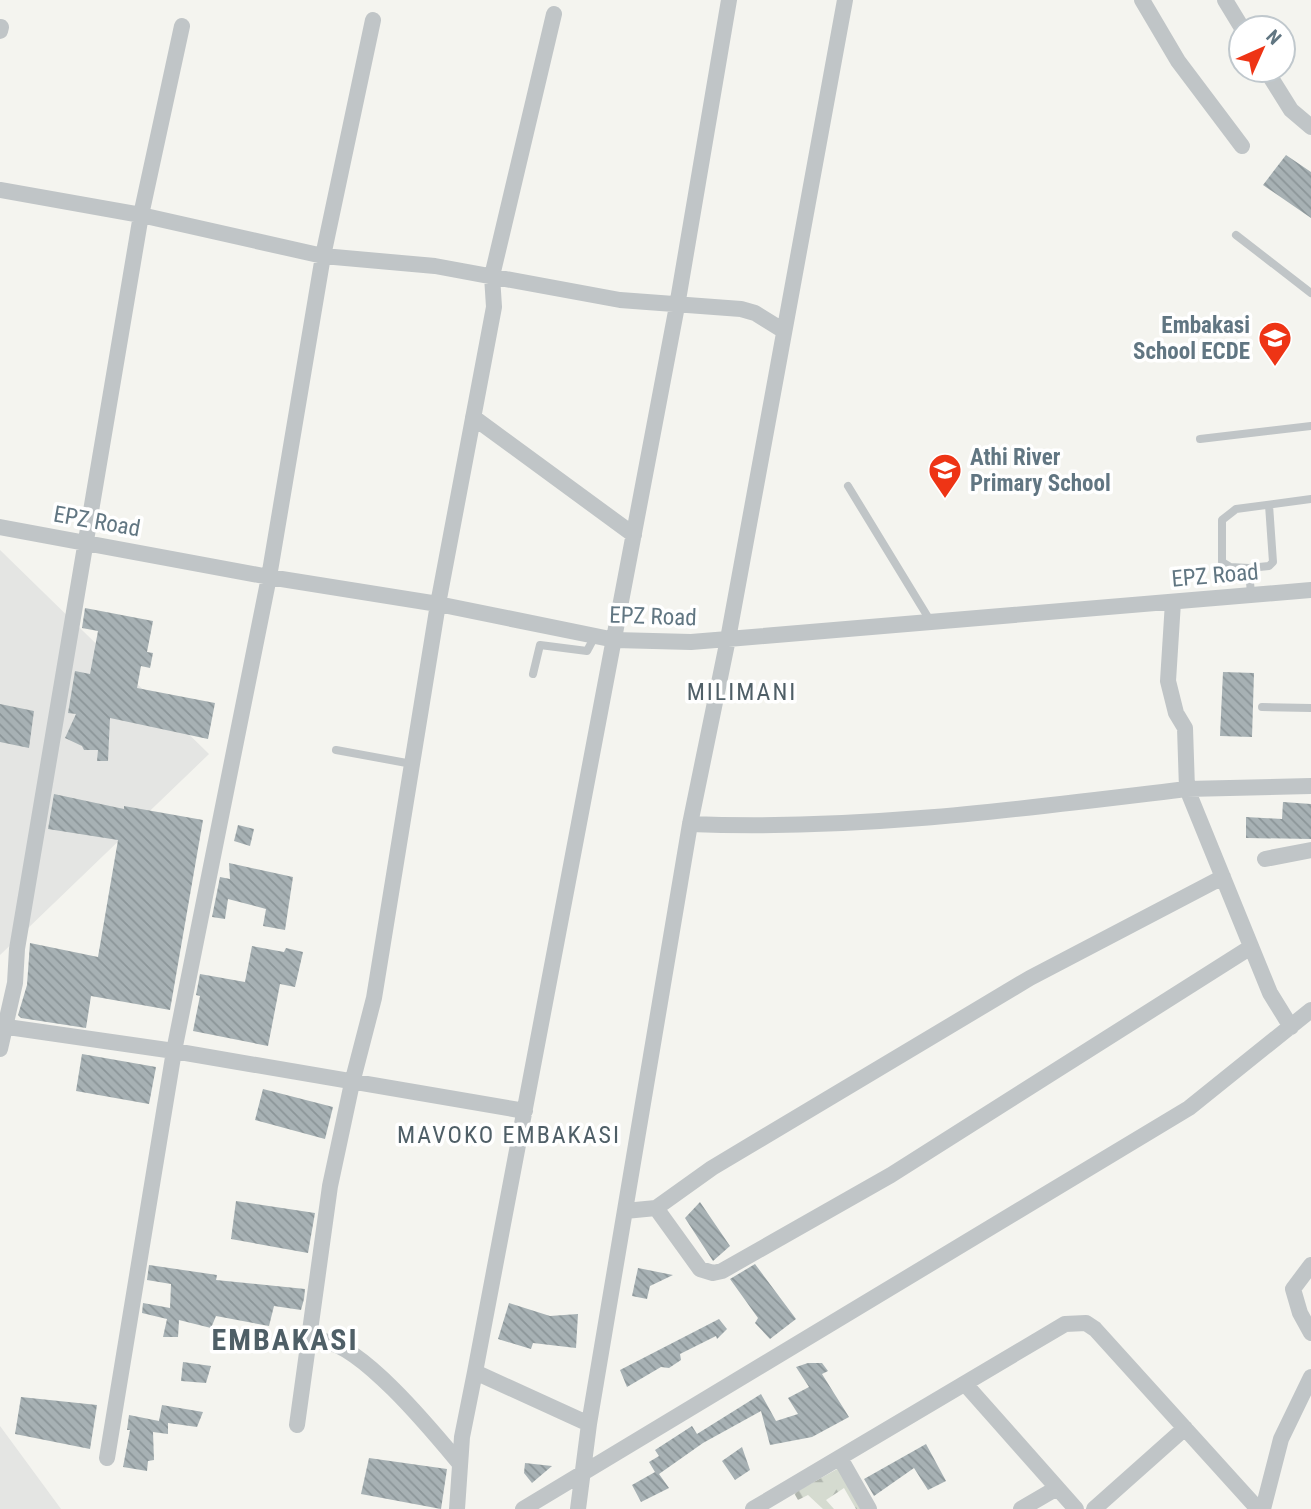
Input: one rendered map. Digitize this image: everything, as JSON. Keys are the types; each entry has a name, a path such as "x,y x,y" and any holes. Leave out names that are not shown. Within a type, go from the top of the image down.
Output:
{"street":[{"path":"457,1509 460,1464 475,1372 677,306 729,0"},
{"path":"578,1509 589,1424 690,824 729,639 845,0"},
{"path":"1142,0 1178,61 1242,146"},
{"path":"297,1425 330,1186 374,998 438,604 494,307 492,276 554,14"},
{"path":"107,1458 174,1051 269,577 324,256 373,20"},
{"path":"0,1049 2,1026 15,983 17,949 88,542 141,215 182,26"},
{"path":"1275,84 1291,110 1311,127"},
{"path":"0,190 141,215 324,256 435,266 677,306 741,309 755,313 784,331"},
{"path":"473,417 634,535"},
{"name":"EPZ Road","path":"0,527 269,577 438,604 615,640 691,642 1311,590"},
{"path":"1173,602 1168,681 1176,713 1185,728 1186,789 1270,993 1291,1027"},
{"path":"690,824 778,827 944,818 1186,789 1311,786"},
{"path":"1265,859 1311,850"},
{"path":"625,1211 656,1209 712,1168 1030,978 1223,877"},
{"path":"656,1209 700,1269 713,1273 722,1271 891,1174 1251,947"},
{"path":"523,1509 1189,1108 1311,1010"},
{"path":"2,1026 174,1051 525,1111"},
{"path":"1311,1265 1293,1289 1300,1313 1311,1333"},
{"path":"753,1509 1065,1324 1086,1323 1260,1509"},
{"path":"308,1345 323,1341 351,1354 421,1417 460,1464"},
{"path":"475,1372 589,1424"},
{"path":"1260,1509 1281,1439 1311,1377"},
{"path":"966,1385 1076,1509"},
{"path":"1094,1509 1185,1428"},
{"path":"840,1458 869,1509"},
{"path":"1021,1509 1057,1488"}],"lane":[{"path":"1236,235 1311,293"},
{"path":"1200,439 1311,426"},
{"path":"848,486 931,622"},
{"path":"1269,505 1273,562 1269,566 1249,568 1230,567 1222,562 1222,520 1230,511 1269,505 1311,499"},
{"path":"1249,568 1251,595"},
{"path":"533,674 540,645 587,652 595,636"},
{"path":"1262,708 1311,708"},
{"path":"336,750 412,764"}],"shaded area":[{"path":"0,550 209,754 0,955"},
{"path":"0,1426 61,1509 0,1509"}],"green space":[{"path":"839,1468 862,1509 856,1509 844,1488 826,1500 834,1509 823,1509 808,1495 798,1500 794,1493"}],"building":[{"path":"1286,155 1311,172 1311,218 1263,185"},
{"path":"85,608 153,621 147,652 153,653 150,668 141,666 137,688 215,703 208,739 110,718 108,761 97,761 98,750 84,750 82,746 65,738 76,714 68,713 75,671 90,674 98,631 82,628"},
{"path":"1223,672 1254,673 1252,737 1220,736"},
{"path":"0,704 34,711 29,748 0,742"},
{"path":"54,794 124,809 124,806 203,820 170,1010 91,996 86,1028 21,1018 18,1015 27,985 30,943 98,957 118,840 48,829"},
{"path":"1283,802 1311,804 1311,839 1246,838 1246,817 1282,819"},
{"path":"238,825 254,829 250,846 234,841"},
{"path":"229,863 293,877 285,930 263,926 266,909 228,899 225,919 212,917 220,877 230,879"},
{"path":"252,946 284,952 286,948 303,952 295,987 280,984 268,1046 193,1031 200,996 196,995 200,974 245,982"},
{"path":"82,1054 156,1067 149,1104 76,1091"},
{"path":"263,1089 333,1107 325,1139 255,1120"},
{"path":"236,1201 315,1213 308,1253 231,1239"},
{"path":"700,1202 730,1246 713,1261 685,1218"},
{"path":"755,1264 796,1319 770,1339 755,1323 758,1318 730,1279"},
{"path":"149,1265 217,1275 216,1280 305,1289 304,1299 301,1310 274,1306 269,1326 216,1316 211,1328 179,1320 178,1337 163,1337 167,1319 142,1313 143,1303 170,1308 171,1284 147,1280"},
{"path":"638,1268 673,1275 650,1286 647,1299 632,1296"},
{"path":"509,1303 550,1316 578,1314 576,1348 533,1343 531,1349 498,1339"},
{"path":"719,1319 727,1329 717,1339 716,1336 680,1354 681,1360 669,1368 661,1367 627,1387 620,1370"},
{"path":"183,1362 211,1366 206,1383 181,1381"},
{"path":"808,1363 822,1363 828,1371 822,1374 849,1417 812,1437 770,1445 761,1411 703,1443 659,1474 669,1488 641,1502 632,1485 655,1472 649,1462 659,1456 655,1450 692,1426 697,1434 761,1394 776,1421 798,1414 788,1398 809,1387 796,1367"},
{"path":"21,1397 97,1405 90,1449 15,1434"},
{"path":"162,1405 203,1412 197,1427 168,1423 168,1434 153,1432 154,1460 148,1461 147,1471 123,1467 130,1430 127,1430 129,1415 159,1421"},
{"path":"926,1444 946,1481 928,1490 914,1468 874,1496 864,1479"},
{"path":"742,1447 750,1470 735,1480 722,1461"},
{"path":"369,1458 447,1469 441,1509 361,1494"},
{"path":"525,1463 552,1466 532,1483 524,1473"}],"place":[{"name":"Embakasi School ECDE","path":"1275,368"},
{"name":"Athi River Primary School","path":"945,500"}],"district":[{"name":"MILIMANI","path":"742,692"},
{"name":"MAVOKO EMBAKASI","path":"509,1135"},
{"name":"EMBAKASI","path":"285,1340"}]}
